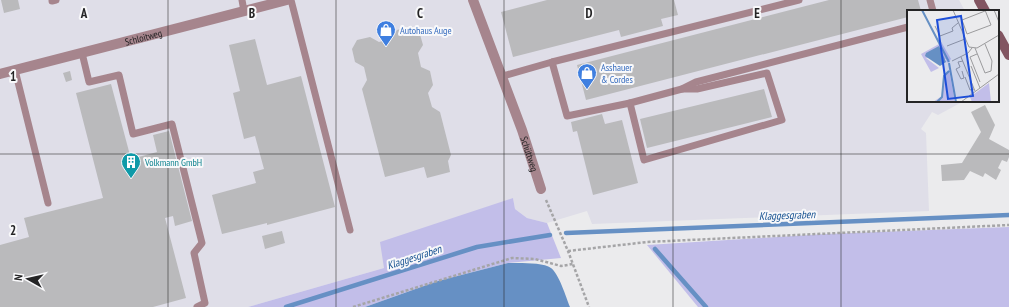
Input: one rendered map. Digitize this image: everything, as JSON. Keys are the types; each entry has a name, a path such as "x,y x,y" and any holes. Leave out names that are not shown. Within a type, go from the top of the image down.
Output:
{"street":[{"name":"Schloitweg","path":"0,74 287,0"},
{"name":"Schüttweg","path":"473,0 503,76 541,189"},
{"path":"979,0 984,10"},
{"path":"999,37 1009,55"}],"lane":[{"path":"52,0 56,0"},
{"path":"242,0 244,11"},
{"path":"291,0 350,230"},
{"path":"503,76 552,62 799,0"},
{"path":"930,0 933,10"},
{"path":"552,62 567,116 630,103 682,89 696,82 907,27"},
{"path":"82,53 89,82 119,74 133,134 172,124 202,243 194,253 205,303 197,307"},
{"path":"15,70 48,203"},
{"path":"630,103 644,160 782,120 768,73 697,89 682,89"}],"path":[{"path":"541,189 568,251 589,307"},
{"path":"568,251 647,242 1009,225"},
{"path":"353,307 512,258 535,259 561,266 573,264"}],"shaded area":[{"path":"0,0 959,0 964,10 907,10 907,102 962,102 938,115 932,112 921,129 926,133 929,211 592,224 587,211 547,223 527,218 515,209 513,198 384,268 248,307 0,307"},
{"path":"513,198 515,209 527,218 547,223 561,258 508,263 438,281 365,307 248,307 384,268 380,242"},
{"path":"1009,227 1009,307 698,307 647,245 825,234"}],"water":[{"path":"508,263 537,264 551,268 559,280 570,307 365,307 438,281"}],"building":[{"path":"1,0 18,0 20,9 4,13"},
{"path":"547,0 674,0 678,15 661,19 663,26 621,37 619,30 513,57 501,12"},
{"path":"829,0 918,0 921,10 907,10 907,17 586,100 577,65"},
{"path":"411,26 419,31 423,45 418,53 421,67 430,71 433,85 428,93 432,107 440,112 451,155 448,161 450,172 427,178 424,167 385,177 362,89 367,80 364,67 355,62 352,49 357,40 370,37 379,42 392,38 397,30"},
{"path":"255,39 267,85 301,76 335,207 267,225 267,223 222,234 212,195 256,183 253,172 264,169 255,136 244,139 233,93 240,91 229,45"},
{"path":"70,71 72,80 66,82 63,73"},
{"path":"111,84 131,159 157,152 153,135 169,131 192,221 175,226 173,216 165,218 186,298 153,307 0,307 0,245 29,237 24,218 103,198 76,93"},
{"path":"764,89 772,117 647,148 640,119"},
{"path":"985,105 995,125 989,139 1009,150 1007,162 1002,160 998,168 1001,170 996,180 985,173 983,177 970,171 964,180 942,181 941,165 962,163 981,132 971,112"},
{"path":"602,114 605,124 622,120 638,183 593,195 577,131 573,132 571,122"},
{"path":"282,231 285,243 265,249 262,236"}],"waterway":[{"name":"Klaggesgraben","path":"566,233 1009,215"},
{"name":"Klaggesgraben","path":"286,307 477,247 550,235"},
{"path":"655,249 706,307"}],"place":[{"name":"Autohaus Auge","path":"386,47"},
{"name":"Asshauer & Cordes","path":"587,90"},
{"name":"Volkmann GmbH","path":"131,179"}]}
